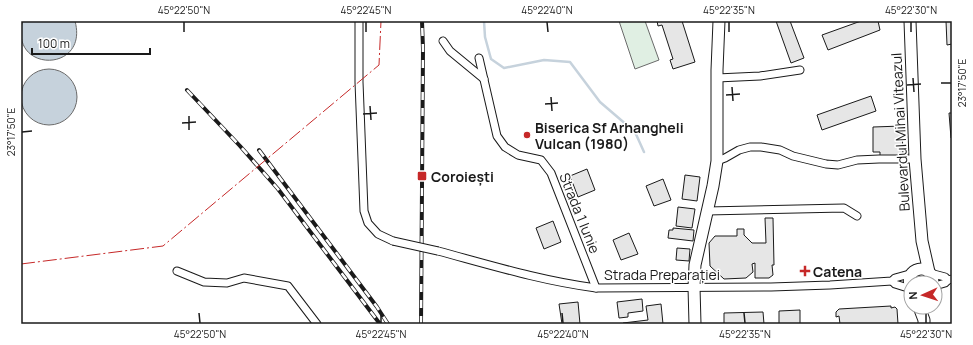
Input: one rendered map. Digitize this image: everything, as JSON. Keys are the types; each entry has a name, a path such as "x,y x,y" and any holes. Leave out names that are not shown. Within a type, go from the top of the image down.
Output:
{"main road":[{"path":"695,324 695,265 717,161 719,21"},
{"name":"Bulevardul Mihai Viteazul","path":"910,21 915,159 922,241 931,275"},
{"name":"Bulevardul Mihai Viteazul","path":"912,275 922,241"},
{"path":"913,272 922,269 930,275"}],"street":[{"name":"Strada Preparației","path":"359,21 359,89 364,211 368,223 378,234 393,241 438,251 521,274 596,288 771,287 830,285 892,281 895,278 913,272"},
{"path":"443,42 450,51 484,78"},
{"name":"Strada 1 Iunie","path":"480,58 497,136 505,147 518,155 541,160 551,172 596,288"},
{"path":"717,78 760,76 800,70"},
{"path":"717,161 739,150 750,147 780,150 792,156 826,164 838,165 858,160 915,159"},
{"path":"707,211 844,208 857,216"},
{"path":"178,271 204,282 227,284 244,278 288,286 317,324"},
{"name":"Strada Preparației","path":"892,281 895,284 903,286"}],"green space":[{"path":"619,21 645,21 659,60 635,69"}],"shaded area":[{"path":"23,21 75,21 76,37 72,49 64,56 53,60 42,59 31,55 24,46 21,33"},
{"path":"44,69 54,69 69,77 75,86 77,97 75,108 69,117 54,125 44,125 33,120 26,113 21,102 21,92 26,81 33,74"}],"building":[{"path":"657,21 682,21 695,62 673,69 670,60 673,59 662,25 658,26"},
{"path":"776,21 790,21 804,58 791,63"},
{"path":"861,21 878,21 880,30 828,50 822,35"},
{"path":"946,21 952,21 952,44 947,45"},
{"path":"871,96 876,111 822,130 817,115"},
{"path":"949,113 952,113 952,138 951,138"},
{"path":"902,126 903,156 880,156 880,152 873,152 873,127"},
{"path":"587,169 595,190 578,197 570,176"},
{"path":"685,175 700,177 697,201 682,199"},
{"path":"663,179 671,200 654,206 646,186"},
{"path":"678,207 695,209 692,228 676,226"},
{"path":"765,218 773,218 773,275 769,278 755,278 755,263 752,264 753,272 746,278 724,279 710,266 709,243 715,236 737,236 737,229 744,229 744,235 752,243 766,243"},
{"path":"553,221 561,242 544,249 536,228"},
{"path":"673,228 694,230 693,241 668,238 669,230 673,230"},
{"path":"629,233 638,254 621,260 613,240"},
{"path":"677,248 690,249 689,261 676,260"},
{"path":"642,299 643,311 628,313 628,317 619,318 617,302"},
{"path":"578,302 580,324 562,324 559,304"},
{"path":"661,304 663,324 623,324 648,320 646,306"},
{"path":"891,306 891,308 895,307 897,309 898,324 840,324 839,316 836,317 836,312 839,309"},
{"path":"800,310 800,324 779,324 779,311"},
{"path":"763,312 764,324 724,324 724,313"}],"waterway":[{"path":"484,21 485,37 491,59 504,68 544,60 570,62 600,102 635,132 644,152"}],"railway":[{"path":"421,324 422,21"},
{"path":"187,90 278,189 380,324"},
{"path":"259,150 377,307 388,324"}],"power":[{"path":"21,264 163,246 379,65 381,21"}],"place":[{"name":"Biserica Sf Arhangheli Vulcan (1980)","path":"527,135"},
{"name":"Coroiești","path":"422,176"},
{"name":"Catena","path":"805,271"}]}
